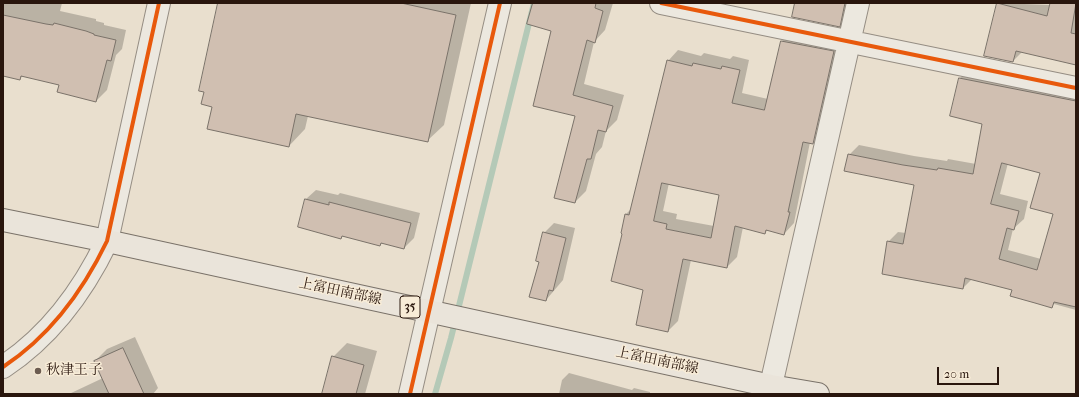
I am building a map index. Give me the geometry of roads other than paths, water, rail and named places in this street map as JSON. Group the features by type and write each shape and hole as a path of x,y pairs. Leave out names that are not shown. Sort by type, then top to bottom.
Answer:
{"main road":[{"name":"上富田南部線","path":"3,220 429,311 770,390 818,394"}],"street":[{"path":"3,367 48,330 72,302 92,272 107,241 159,3"},
{"path":"410,394 500,3"},
{"path":"661,3 849,40 1076,88"},
{"path":"770,390 858,3"}],"waterway":[{"path":"435,394 451,338 534,3"}],"place":[{"name":"秋津王子","path":"38,371"}]}
